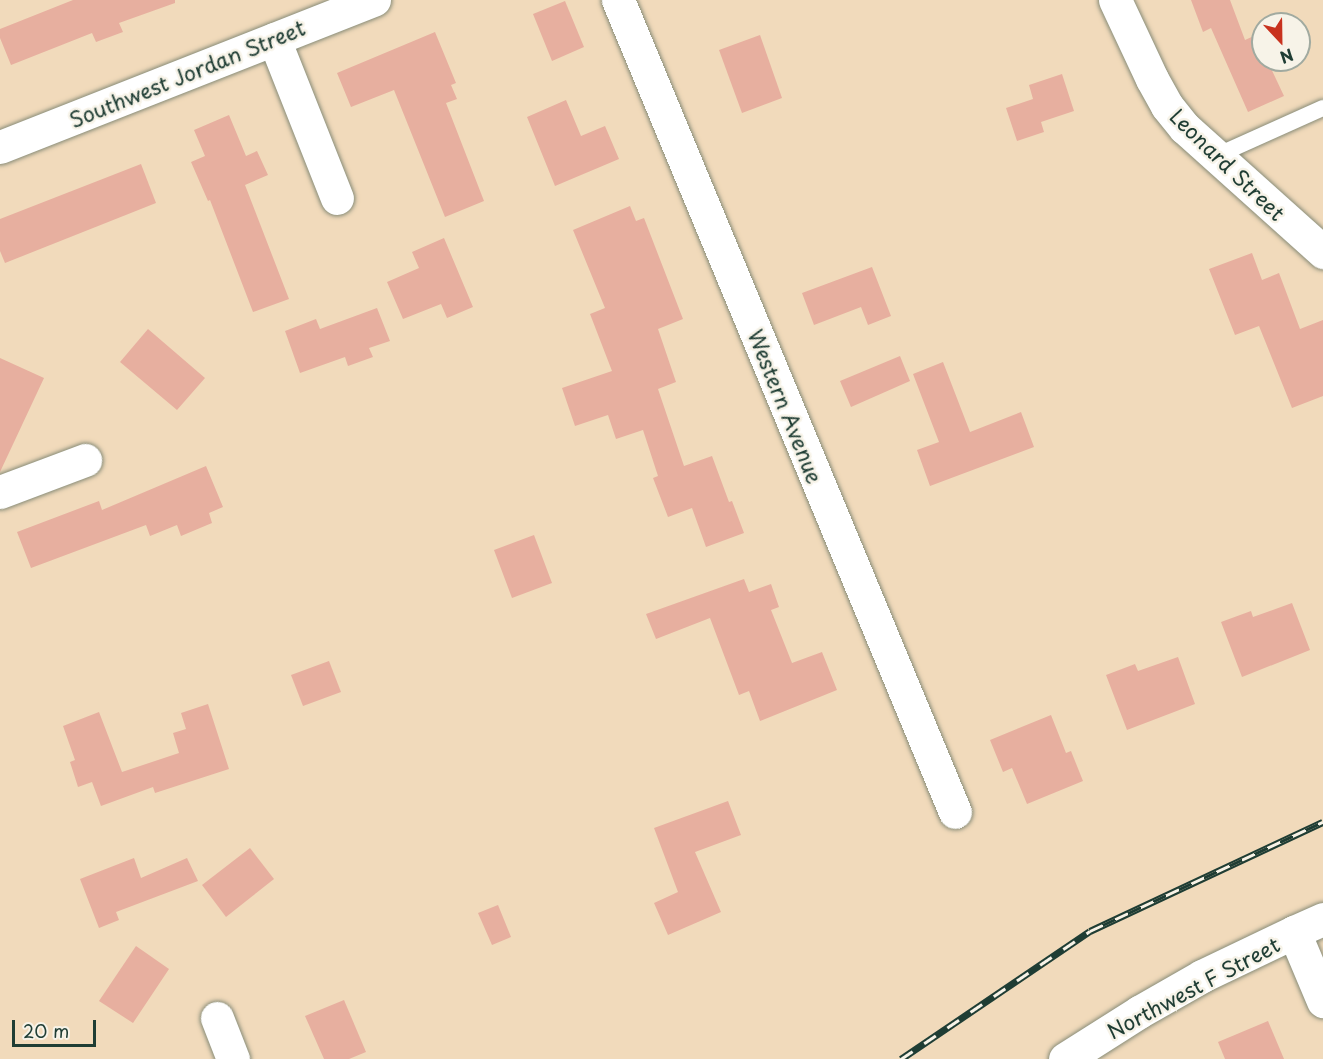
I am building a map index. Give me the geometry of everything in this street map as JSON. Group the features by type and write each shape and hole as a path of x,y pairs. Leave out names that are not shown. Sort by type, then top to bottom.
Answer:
{"street":[{"name":"Southwest Jordan Street","path":"0,147 374,0"},
{"name":"Western Avenue","path":"618,0 955,812"},
{"name":"Leonard Street","path":"1115,0 1167,106 1185,128 1323,252"},
{"path":"274,39 337,198"},
{"path":"0,492 85,460"},
{"path":"1309,926 1323,1001"},
{"name":"Northwest F Street","path":"1065,1059 1193,981 1309,926"},
{"path":"217,1018 233,1059"}],"lane":[{"path":"1216,156 1323,108"}],"building":[{"path":"73,0 175,0 175,3 119,23 123,32 96,42 92,33 11,65 0,38 0,29"},
{"path":"1191,0 1230,0 1245,40 1251,37 1251,72 1273,72 1284,96 1248,112 1211,28 1203,32"},
{"path":"565,1 584,47 552,61 533,14"},
{"path":"435,32 456,83 451,85 457,99 446,103 484,201 445,217 394,90 351,107 337,73"},
{"path":"760,35 782,98 742,113 719,50"},
{"path":"1062,74 1074,111 1041,122 1044,132 1017,141 1006,108 1033,99 1029,85"},
{"path":"566,100 581,136 605,126 619,159 555,186 527,117"},
{"path":"229,115 246,156 257,151 268,175 245,185 289,299 253,312 210,200 208,201 191,162 205,156 194,130"},
{"path":"141,164 156,203 5,263 0,251 0,219"},
{"path":"630,206 636,221 644,218 683,319 658,329 676,382 658,389 684,466 712,456 729,502 732,501 744,533 706,547 692,508 668,517 653,478 658,476 643,430 616,439 608,415 575,426 562,388 612,371 590,314 605,308 573,230"},
{"path":"444,238 473,307 447,318 441,304 403,319 387,282 419,268 412,252"},
{"path":"1252,253 1262,280 1279,273 1300,329 1323,320 1323,396 1292,408 1259,326 1235,335 1209,269"},
{"path":"872,267 891,316 868,325 861,307 814,325 802,293"},
{"path":"377,308 390,341 369,348 373,357 348,366 345,357 300,373 285,331 316,319 320,329"},
{"path":"148,329 205,378 177,410 120,362"},
{"path":"900,356 910,381 851,407 840,381"},
{"path":"0,358 44,378 0,472"},
{"path":"943,362 970,432 1021,412 1034,447 930,486 917,450 939,442 913,374"},
{"path":"206,466 223,507 209,513 212,523 181,536 177,525 150,536 146,525 31,568 17,532 99,501 102,510"},
{"path":"534,535 552,583 512,598 494,550"},
{"path":"744,579 749,592 771,584 779,607 771,610 792,663 822,652 837,690 760,721 749,691 739,695 710,618 656,639 646,614"},
{"path":"1292,603 1310,650 1242,677 1221,622 1251,611 1253,617"},
{"path":"1178,657 1195,704 1127,730 1106,675 1135,664 1138,671"},
{"path":"329,661 341,692 303,706 291,675"},
{"path":"208,704 229,769 155,793 153,787 101,806 92,782 78,787 70,762 75,760 63,726 99,712 122,772 179,753 173,733 186,729 181,713"},
{"path":"1051,715 1066,753 1071,751 1083,781 1027,804 1012,768 1003,772 990,740"},
{"path":"728,801 741,835 695,852 721,912 668,935 654,903 678,892 654,828"},
{"path":"250,848 274,879 226,917 202,885"},
{"path":"134,858 141,878 187,858 198,881 116,912 119,920 99,928 80,879"},
{"path":"498,905 511,937 492,945 478,913"},
{"path":"136,946 169,969 133,1023 99,1001"},
{"path":"344,1000 366,1052 349,1059 324,1059 305,1016"},
{"path":"1268,1021 1284,1059 1225,1059 1218,1042"}],"railway":[{"path":"901,1059 1090,931 1323,822"}]}
